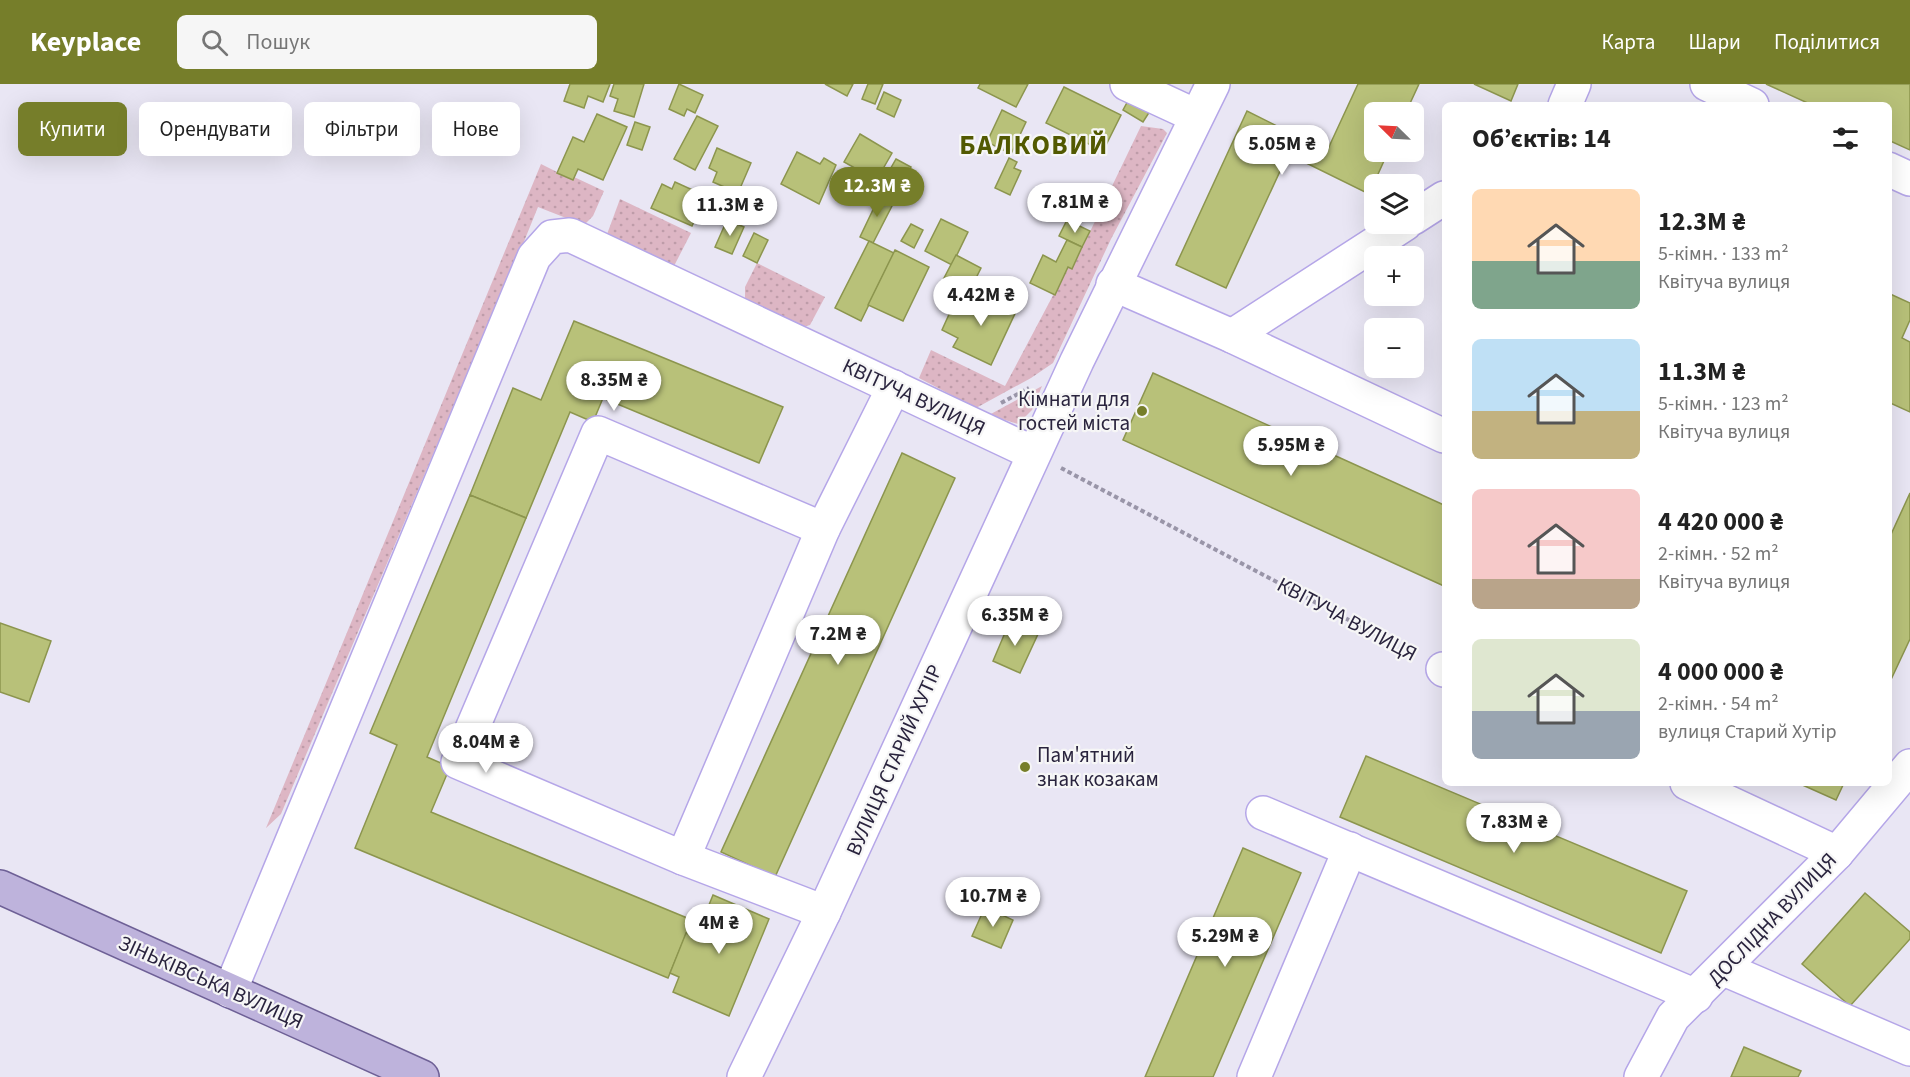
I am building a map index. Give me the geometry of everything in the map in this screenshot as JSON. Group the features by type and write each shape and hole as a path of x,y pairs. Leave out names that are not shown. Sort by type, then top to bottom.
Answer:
{"main road":[{"name":"ЗІНЬКІВСЬКА ВУЛИЦЯ","path":"0,887 422,1077"}],"street":[{"path":"1127,84 1196,116"},
{"name":"ВУЛИЦЯ СТАРИЙ ХУТІР","path":"744,1077 824,912 1033,453 1113,284 1213,84"},
{"path":"1566,102 1574,84"},
{"path":"1707,84 1746,102"},
{"path":"1892,171 1910,178"},
{"path":"1424,211 1442,199"},
{"path":"1232,336 1390,234"},
{"name":"КВІТУЧА ВУЛИЦЯ","path":"230,991 534,257 552,237 570,235 1033,453"},
{"path":"1113,284 1232,336 1442,435"},
{"path":"683,858 823,529 894,387"},
{"path":"823,529 598,433 458,762 683,858 824,912"},
{"name":"ДОСЛІДНА ВУЛИЦЯ","path":"1641,1077 1673,1017 1724,969 1837,853 1909,769"},
{"path":"1693,786 1837,853"},
{"path":"1263,813 1696,996"},
{"path":"1254,1077 1350,849"},
{"path":"1724,969 1910,1049"}],"path":[{"path":"968,422 1077,361"},
{"name":"КВІТУЧА ВУЛИЦЯ","path":"1033,453 1442,669"}],"shaded area":[{"path":"1141,126 1163,129 1167,133 1111,239 1053,363 1031,378 976,408 919,378 931,350 1005,386 1068,267 1072,269"},
{"path":"541,164 573,180 574,177 604,191 593,216 584,225 538,207 488,330 470,367 281,814 266,828"},
{"path":"620,199 691,233 674,266 606,237"},
{"path":"757,263 825,297 810,325 800,328 745,302 745,287"},
{"path":"1042,386 1032,410 1018,424 989,415"}],"building":[{"path":"570,84 610,84 603,102 588,96 584,108 564,101"},
{"path":"614,84 644,84 634,117 614,111 618,99 610,96"},
{"path":"679,84 703,95 695,113 687,109 684,116 669,109"},
{"path":"825,84 853,84 847,96"},
{"path":"868,84 883,84 875,104 862,99"},
{"path":"980,84 1028,84 1016,107 978,88"},
{"path":"1358,84 1419,84 1411,102 1364,102 1364,162 1383,162 1378,174 1364,174 1364,192 1288,154 1226,288 1176,265 1247,111 1327,151"},
{"path":"1474,84 1518,84 1511,101"},
{"path":"1766,84 1910,84 1910,150 1892,142 1892,102 1805,102"},
{"path":"1064,87 1121,115 1103,151 1046,123"},
{"path":"884,92 901,100 894,117 877,109"},
{"path":"1129,99 1150,111 1143,122 1123,110"},
{"path":"1002,110 1026,122 1011,154 987,142"},
{"path":"597,114 627,127 603,180 578,169 573,180 557,173 573,137 584,142"},
{"path":"697,116 718,126 695,170 674,159"},
{"path":"635,122 650,127 642,150 627,145"},
{"path":"860,134 892,153 880,174 872,169 869,176 844,162"},
{"path":"717,148 751,163 738,193 713,182 717,172 709,168"},
{"path":"797,152 820,164 824,158 836,165 819,204 781,184"},
{"path":"1009,158 1017,162 1014,168 1021,171 1010,195 995,188"},
{"path":"896,159 911,167 899,188 884,180"},
{"path":"675,182 706,196 692,226 651,208 662,184 672,189"},
{"path":"881,193 895,200 873,243 860,237"},
{"path":"941,219 968,232 952,265 925,251"},
{"path":"727,220 744,227 732,254 715,247"},
{"path":"1067,220 1090,231 1082,247 1059,236"},
{"path":"911,224 923,230 914,248 901,241"},
{"path":"754,233 768,240 757,263 743,256"},
{"path":"1067,240 1082,247 1072,269 1068,267 1055,295 1030,283 1043,255 1056,262"},
{"path":"869,241 894,253 861,321 835,308"},
{"path":"895,250 929,267 903,321 868,305"},
{"path":"956,255 981,268 968,294 943,280"},
{"path":"992,292 1019,305 991,365 953,347 958,338 942,330 956,299 983,312"},
{"path":"1892,295 1910,303 1910,320 1902,338 1910,342 1910,412 1892,404"},
{"path":"574,321 783,407 759,463 603,398 593,422 570,412 526,518 470,495 513,388 541,400"},
{"path":"1153,373 1442,504 1442,585 1123,440"},
{"path":"902,453 955,478 775,877 721,852"},
{"path":"1910,493 1910,639 1892,677 1892,532"},
{"path":"470,495 526,518 427,757 450,767 431,812 692,920 668,978 355,848 397,745 370,733"},
{"path":"1010,621 1038,634 1020,673 993,661"},
{"path":"0,623 51,641 29,702 0,692"},
{"path":"1366,756 1687,891 1661,953 1340,817"},
{"path":"1805,786 1843,786 1836,800"},
{"path":"1243,848 1301,873 1213,1077 1145,1077"},
{"path":"1865,893 1910,932 1910,939 1850,1006 1802,964"},
{"path":"713,895 769,919 729,1016 673,992 679,977 670,973 686,933 696,937"},
{"path":"985,907 1013,920 1001,948 972,936"},
{"path":"1744,1047 1801,1071 1798,1077 1731,1077"}],"place":[{"name":"Кімнати для гостей міста","path":"1142,411"},
{"name":"Пам'ятний знак козакам","path":"1025,767"}],"district":[{"name":"БАЛКОВИЙ","path":"1034,145"}]}
